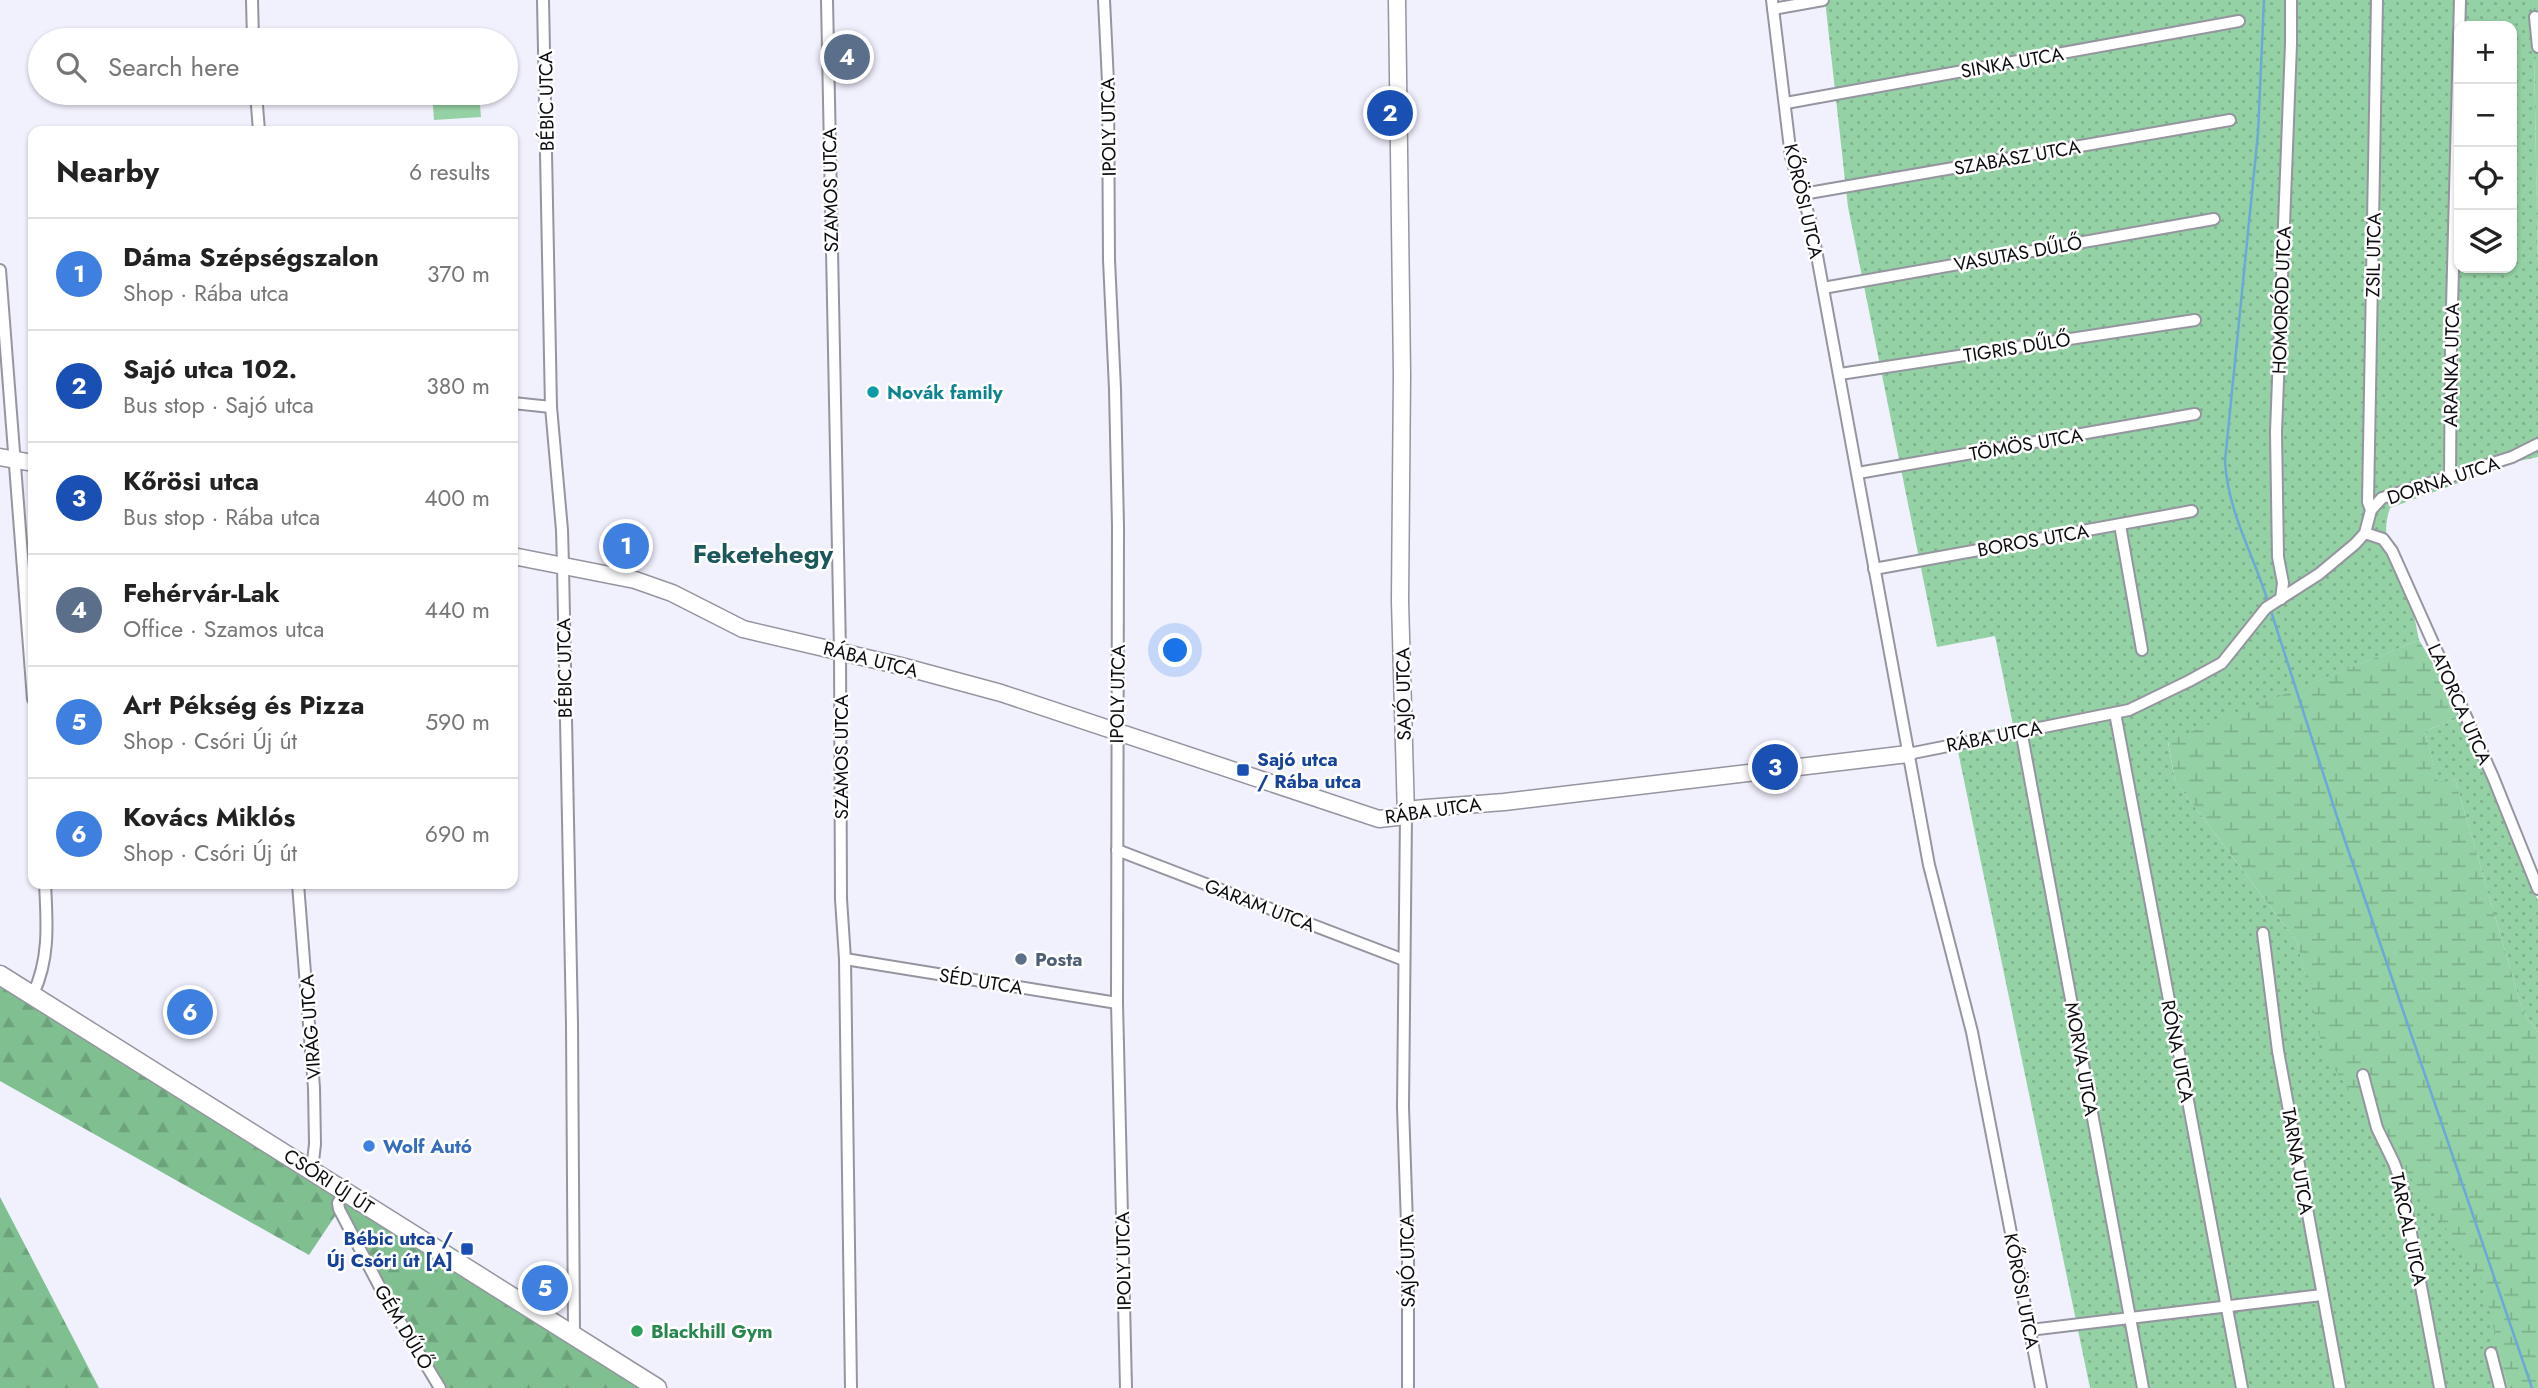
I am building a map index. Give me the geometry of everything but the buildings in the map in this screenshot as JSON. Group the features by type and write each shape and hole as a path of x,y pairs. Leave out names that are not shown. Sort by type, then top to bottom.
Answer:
{"main road":[{"name":"CSÓRI ÚJ ÚT","path":"0,975 657,1388"}],"street":[{"path":"252,0 253,28"},
{"name":"BÉBIC UTCA","path":"543,0 551,407 563,566 572,1024 574,1336"},
{"name":"SZAMOS UTCA","path":"827,0 851,1388"},
{"name":"IPOLY UTCA","path":"1104,0 1118,526 1117,1003 1126,1388"},
{"name":"SAJÓ UTCA","path":"1397,0 1402,374 1400,601 1406,816 1404,960 1408,1388"},
{"path":"1772,4 1823,0"},
{"name":"HOMORÓD UTCA","path":"2273,604 2283,583 2278,557 2276,432 2291,0"},
{"name":"ZSIL UTCA","path":"2371,510 2368,488 2377,0"},
{"name":"ARANKA UTCA","path":"2450,478 2460,0"},
{"name":"KŐRÖSI UTCA","path":"1772,4 1791,157 1803,194 1840,374 1929,865 1972,1032 2041,1388"},
{"path":"2535,17 2538,47"},
{"name":"SINKA UTCA","path":"1786,103 2239,21"},
{"path":"257,105 259,126"},
{"name":"SZABÁSZ UTCA","path":"1803,194 2230,120"},
{"name":"VASUTAS DŰLŐ","path":"1823,288 2214,219"},
{"path":"0,270 7,458 28,653"},
{"name":"TIGRIS DŰLŐ","path":"1840,374 2195,320"},
{"path":"518,403 551,407"},
{"name":"TÖMÖS UTCA","path":"1858,473 2195,414"},
{"name":"DORNA UTCA","path":"2365,533 2371,510 2382,498 2512,457 2538,444"},
{"path":"7,458 28,462"},
{"name":"BOROS UTCA","path":"1874,569 2192,511"},
{"path":"2120,524 2142,650"},
{"path":"2273,604 2338,559 2365,533"},
{"name":"LATORCA UTCA","path":"2365,533 2383,539 2392,551 2493,776 2538,889"},
{"name":"RÁBA UTCA","path":"518,557 645,583 672,593 743,629 969,684 1379,819 1406,816 1416,809 1504,802 1908,754 2115,713 2149,702 2222,663 2273,604"},
{"name":"RÓNA UTCA","path":"2115,713 2242,1388"},
{"name":"MORVA UTCA","path":"2021,730 2143,1388"},
{"name":"GARAM UTCA","path":"1117,850 1404,960"},
{"path":"33,994 45,961 48,924 46,889"},
{"name":"VIRÁG UTCA","path":"298,889 314,1088 315,1144 312,1171"},
{"name":"TARNA UTCA","path":"2263,933 2278,1051 2340,1388"},
{"name":"SÉD UTCA","path":"845,959 1117,1003"},
{"name":"TARCAL UTCA","path":"2363,1075 2377,1128 2402,1185 2440,1388"},
{"name":"GÉM DŰLŐ","path":"345,1192 338,1203 339,1209 384,1294 440,1388"},
{"path":"2029,1330 2322,1295"},
{"path":"2491,1353 2500,1388"}],"green space":[{"path":"1825,0 2533,0 2538,457 2519,461 2390,508 2386,532 2390,554 2412,608 2419,640 2168,742 2175,781 2297,942 2325,1054 2483,1280 2508,1388 2090,1388 1955,737 2013,725 1995,636 1937,647 1848,207"},
{"path":"2533,0 2538,0 2538,267"},
{"path":"433,105 480,105 481,117 434,120"},
{"path":"2419,640 2464,716 2425,731 2438,782 2455,779 2520,1002 2525,1015 2538,1032 2538,1388 2508,1388 2482,1280 2324,1054 2297,942 2175,781 2168,741"},
{"path":"2464,716 2538,901 2538,1032 2525,1015 2520,1002 2455,779 2438,783 2425,731"},
{"path":"0,975 657,1388 432,1388 337,1213 309,1255 0,1081"},
{"path":"0,1197 99,1388 0,1388"}],"waterway":[{"path":"2264,0 2258,133 2225,461 2236,516 2268,602"},
{"path":"2270,608 2341,829 2532,1388"}],"place":[{"name":"Fehérvár-Lak","path":"847,57"},
{"name":"Sajó utca 102.","path":"1390,113"},
{"name":"Novák family","path":"873,392"},
{"name":"Dáma Szépségszalon","path":"626,546"},
{"name":"Kőrösi utca","path":"1775,767"},
{"name":"Sajó utca / Rába utca","path":"1243,770"},
{"name":"Posta","path":"1021,959"},
{"name":"Kovács Miklós","path":"190,1012"},
{"name":"Wolf Autó","path":"369,1146"},
{"name":"Bébic utca / Új Csóri út [A]","path":"467,1249"},
{"name":"Art Pékség és Pizza","path":"545,1288"},
{"name":"Blackhill Gym","path":"637,1331"}],"district":[{"name":"Feketehegy","path":"763,554"}]}
